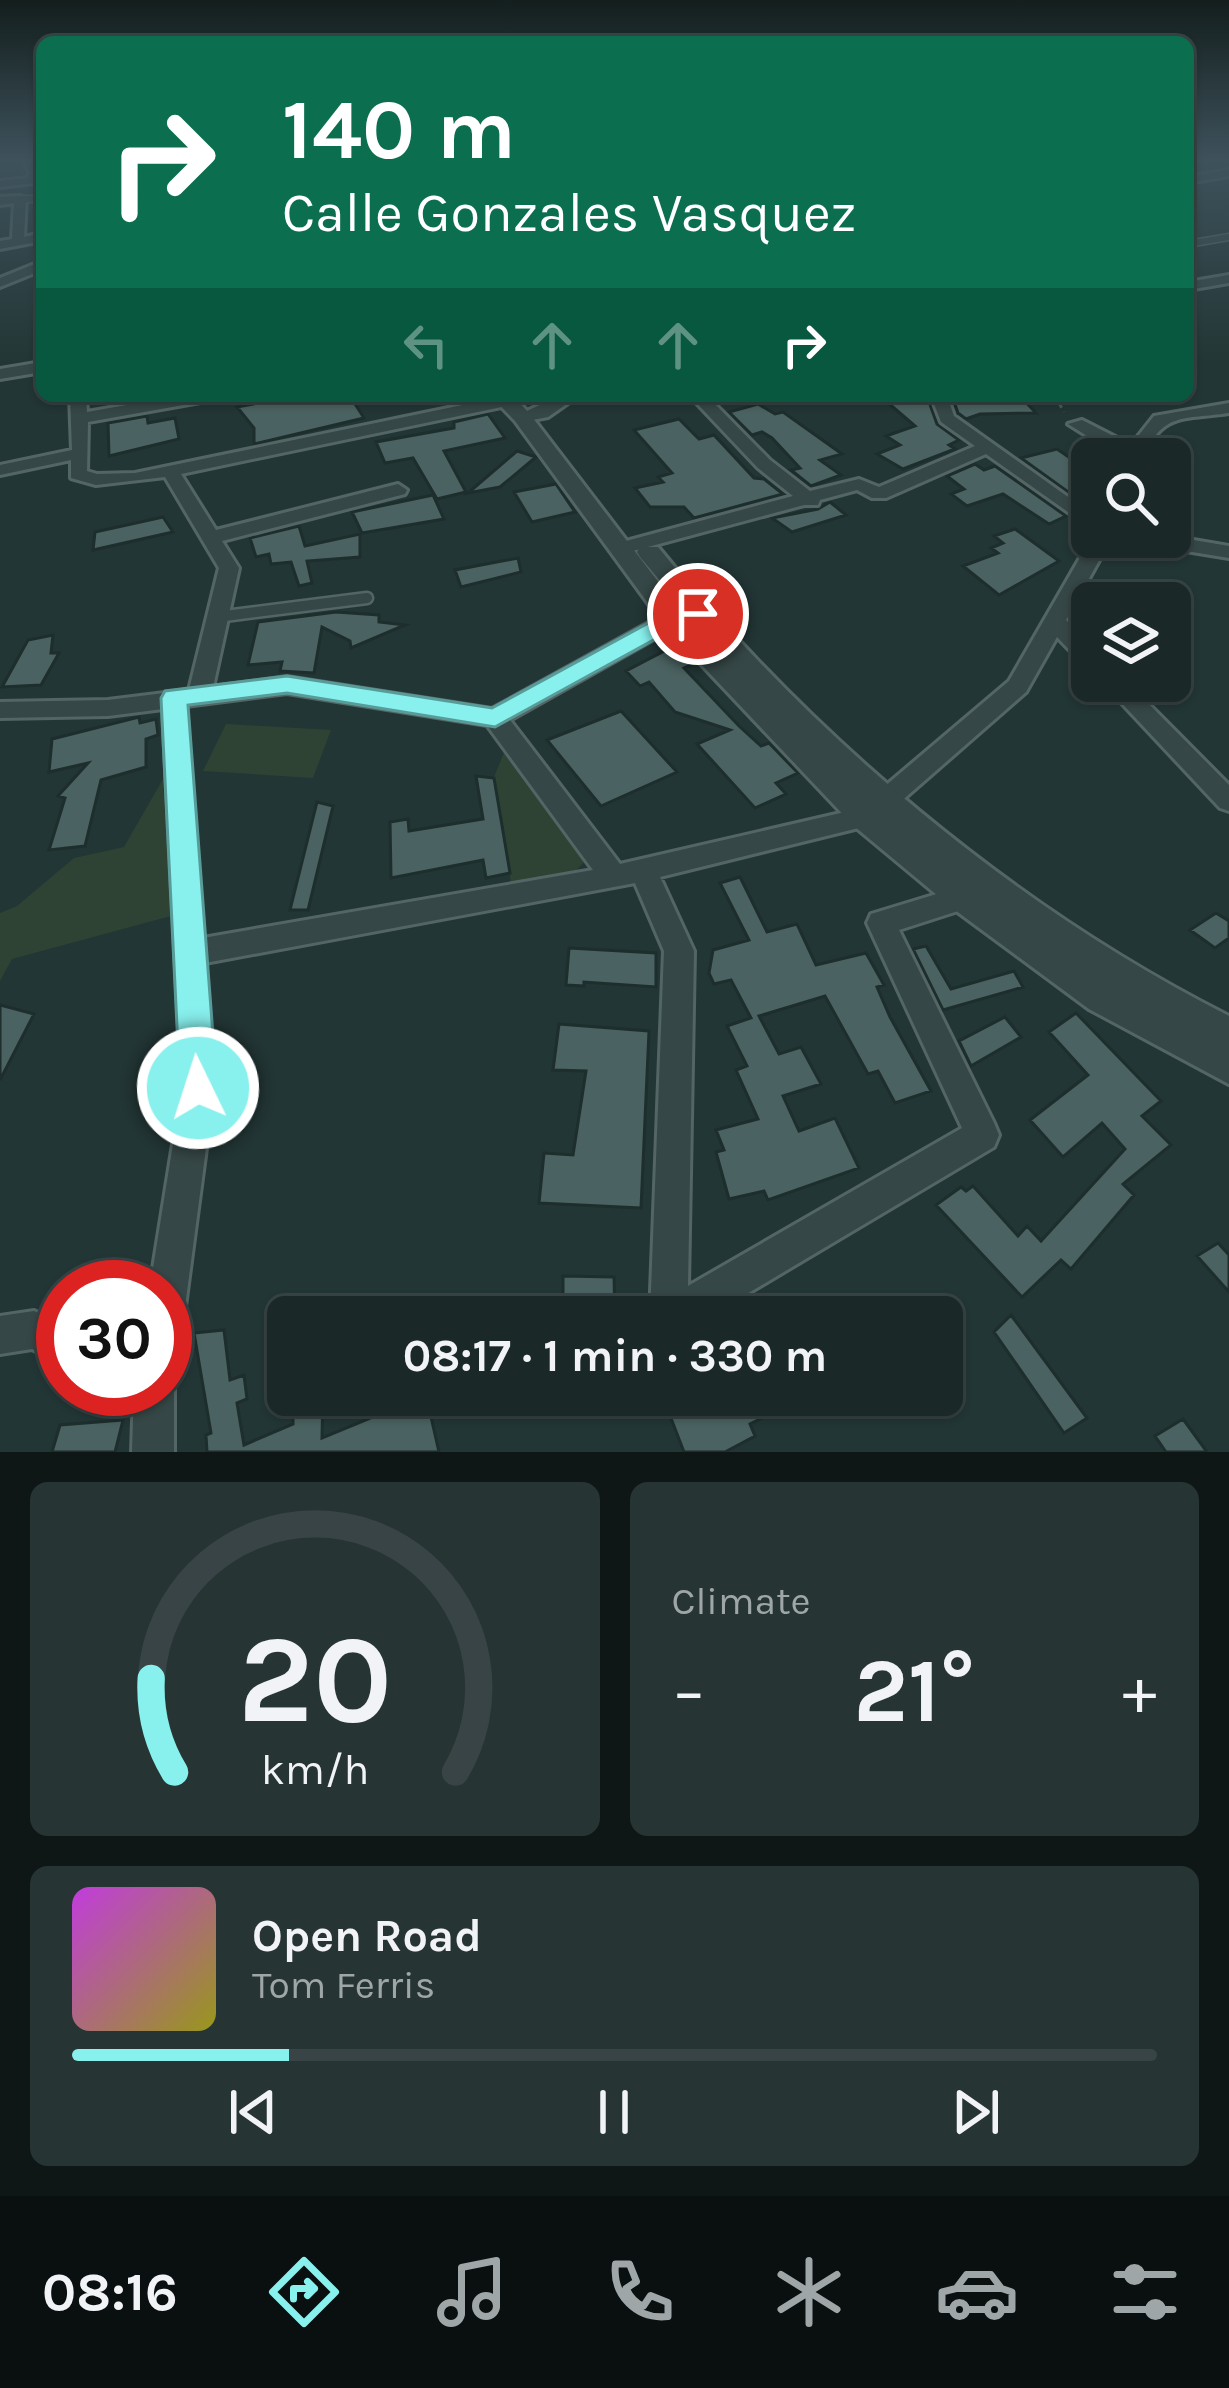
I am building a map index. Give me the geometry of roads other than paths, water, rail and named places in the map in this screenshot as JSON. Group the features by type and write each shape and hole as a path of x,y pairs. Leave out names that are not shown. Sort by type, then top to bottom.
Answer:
{"street":[{"path":"18,241 19,228"},
{"path":"0,245 36,238"},
{"path":"0,283 36,268"},
{"path":"1194,285 1229,279"},
{"path":"0,374 36,368"},
{"path":"78,402 81,453 77,474 96,480 135,478 520,403 686,616 875,809 1102,997 1229,1065"},
{"path":"79,418 171,402"},
{"path":"704,402 764,464 811,501"},
{"path":"941,402 947,418 1071,508"},
{"path":"1140,438 1162,409 1224,414"},
{"path":"1076,424 1100,438"},
{"path":"632,546 811,501 859,484 879,494 986,448"},
{"path":"0,470 81,453"},
{"path":"169,469 229,568 217,617 187,695 190,953 198,1088 173,1260"},
{"path":"209,538 398,490"},
{"path":"1191,546 1229,553"},
{"path":"190,953 628,873 875,809 1018,686 1090,558"},
{"path":"0,710 108,708 287,685 495,718 686,616"},
{"path":"1053,620 1071,638"},
{"path":"1132,702 1229,801"},
{"path":"495,718 628,873 679,951 671,1296"},
{"path":"707,1296 982,1135 880,923 978,893 1229,1036"},
{"path":"0,1335 36,1331"},
{"path":"152,1416 153,1452"}],"lane":[{"path":"1194,243 1229,237"},
{"path":"217,617 367,598"}]}
